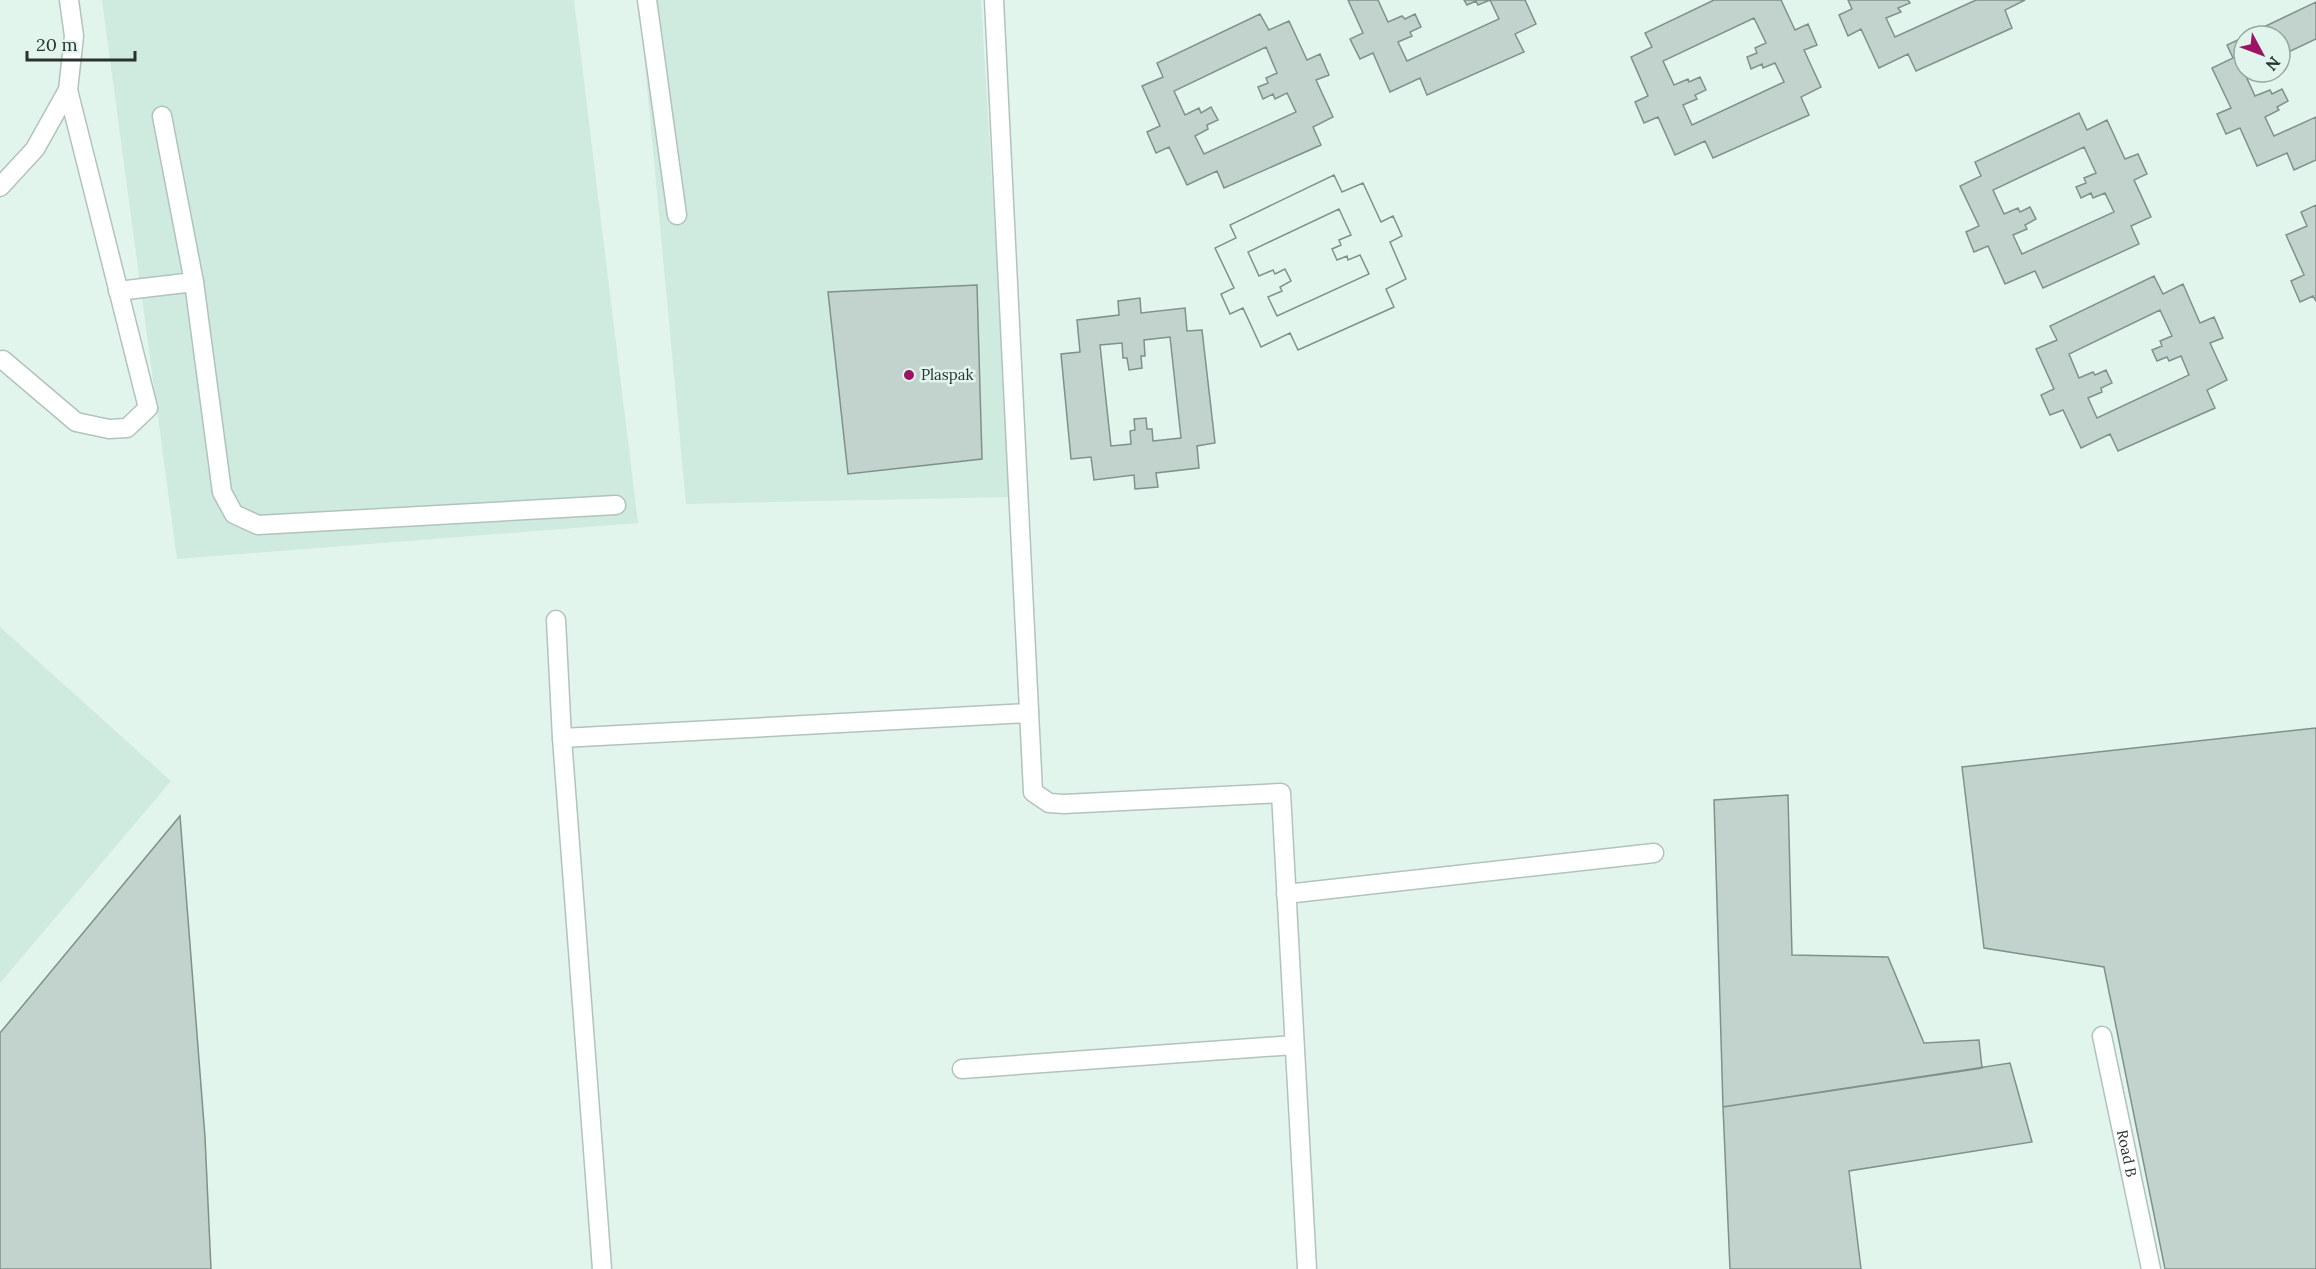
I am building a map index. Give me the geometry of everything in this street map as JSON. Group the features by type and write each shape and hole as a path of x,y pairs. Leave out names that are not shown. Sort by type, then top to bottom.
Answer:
{"lane":[{"path":"3,360 76,422 109,429 127,428 148,408 68,90 74,36 69,0"},
{"path":"647,0 677,214"},
{"path":"994,0 1034,792 1049,803 1064,804 1281,794 1307,1269"},
{"path":"0,187 35,149 68,90"},
{"path":"162,116 194,282 222,492 234,514 258,525 616,505"},
{"path":"118,291 194,282"},
{"path":"555,620 602,1269"},
{"path":"562,738 1029,713"},
{"path":"1286,894 1654,853"},
{"name":"Road B","path":"2102,1036 2151,1269"},
{"path":"962,1069 1294,1045"}],"shaded area":[{"path":"102,0 574,0 638,523 177,559"},
{"path":"639,0 981,0 1011,497 686,504"},
{"path":"0,627 171,781 0,983"}],"building":[{"path":"1348,0 1378,0 1388,22 1402,16 1405,19 1415,14 1421,27 1410,32 1412,36 1398,42 1407,61 1499,19 1490,0 1525,0 1536,24 1515,34 1524,52 1427,95 1420,78 1390,92 1373,53 1360,59 1350,39 1363,33"},
{"path":"1464,0 1490,0 1478,5 1476,1 1467,5"},
{"path":"1714,0 1781,0 1795,30 1808,24 1817,45 1804,50 1821,87 1801,97 1809,115 1713,158 1705,141 1675,155 1658,117 1644,123 1635,102 1648,96 1631,57 1652,47 1645,33","holes":["1754,18 1766,43 1755,48 1757,53 1747,57 1751,69 1762,64 1763,68 1775,63 1784,82 1692,125 1683,105 1697,99 1695,95 1706,90 1700,77 1674,85 1663,61"]},
{"path":"1848,0 1908,0 1910,3 1898,8 1901,12 1886,18 1895,37 1976,0 2025,0 2005,10 2012,28 1916,71 1908,54 1879,68 1861,29 1848,36 1839,15 1852,9"},
{"path":"2316,2 2316,39 2292,50 2292,24 2270,24"},
{"path":"1260,14 1269,30 1289,21 1307,60 1320,54 1329,75 1316,80 1333,117 1313,127 1321,145 1224,188 1217,171 1187,185 1169,147 1156,153 1147,132 1160,126 1142,86 1163,77 1157,63","holes":["1266,47 1277,73 1266,78 1268,83 1258,87 1263,99 1273,94 1275,99 1287,93 1296,112 1204,154 1195,136 1208,129 1207,125 1218,120 1211,107 1201,113 1199,108 1185,115 1174,91"]},
{"path":"2232,43 2232,56 2227,45"},
{"path":"2232,58 2232,84 2250,84 2255,96 2270,90 2272,94 2282,89 2288,101 2277,107 2279,110 2265,117 2274,136 2316,117 2316,160 2294,170 2287,153 2257,166 2240,128 2226,134 2217,114 2231,108 2212,68"},
{"path":"2079,113 2087,130 2107,120 2125,159 2138,154 2147,174 2134,180 2151,217 2131,226 2139,244 2043,288 2035,271 2005,284 1988,246 1974,252 1966,232 1979,226 1960,186 1981,176 1975,162","holes":["2084,147 2096,173 2084,178 2086,183 2076,187 2081,198 2091,193 2093,198 2105,193 2114,212 2022,254 2013,235 2027,229 2025,225 2036,219 2030,207 2020,212 2018,208 2004,214 1993,190"]},
{"path":"1334,175 1342,192 1363,183 1381,222 1393,216 1402,236 1390,242 1406,279 1386,289 1394,307 1298,350 1290,333 1261,347 1243,308 1230,314 1221,294 1234,288 1215,248 1236,238 1230,225","holes":["1339,209 1351,235 1339,240 1341,245 1332,249 1337,260 1347,256 1348,260 1360,255 1369,274 1277,316 1268,297 1282,291 1280,287 1291,281 1285,269 1275,274 1273,270 1259,276 1248,252"]},
{"path":"1334,175 1342,192 1363,183 1381,222 1393,216 1402,236 1390,242 1406,279 1386,289 1394,307 1298,350 1290,333 1261,347 1243,308 1230,314 1221,294 1234,288 1215,248 1236,238 1230,225","holes":["1339,209 1351,235 1339,240 1341,245 1332,249 1337,260 1347,256 1348,260 1360,255 1369,274 1277,316 1268,297 1282,291 1280,287 1291,281 1285,269 1275,274 1273,270 1259,276 1248,252"]},
{"path":"2316,205 2316,301 2313,296 2300,302 2291,281 2304,275 2286,235 2307,226 2301,212"},
{"path":"2154,276 2163,294 2183,284 2200,323 2214,317 2223,338 2210,343 2227,380 2207,390 2215,408 2118,451 2110,434 2081,448 2063,410 2050,415 2041,395 2054,389 2036,349 2057,340 2050,326","holes":["2160,310 2172,336 2160,341 2162,346 2152,350 2157,361 2167,357 2169,361 2181,356 2189,375 2097,418 2088,398 2102,392 2101,388 2112,383 2106,370 2079,378 2069,354"]},
{"name":"Plaspak","path":"977,285 982,459 848,474 828,292"},
{"path":"1140,298 1141,313 1185,308 1187,331 1202,330 1215,443 1197,446 1199,468 1156,473 1158,487 1135,489 1134,475 1094,480 1091,457 1071,459 1061,354 1080,352 1077,320 1119,315 1118,301","holes":["1170,337 1181,438 1153,441 1152,429 1147,429 1146,418 1134,419 1135,430 1130,431 1131,444 1111,446 1100,345 1122,343 1123,358 1127,358 1129,370 1142,368 1141,356 1145,356 1144,340"]},
{"path":"2316,728 2316,1269 2165,1269 2104,967 1984,948 1962,767"},
{"path":"1788,795 1792,955 1888,957 1924,1043 1979,1040 1982,1068 1723,1107 1714,800"},
{"path":"180,816 205,1137 211,1269 0,1269 0,1033"},
{"path":"2010,1063 2032,1142 1849,1171 1861,1269 1730,1269 1723,1107"}],"place":[{"name":"Plaspak","path":"909,375"}]}
